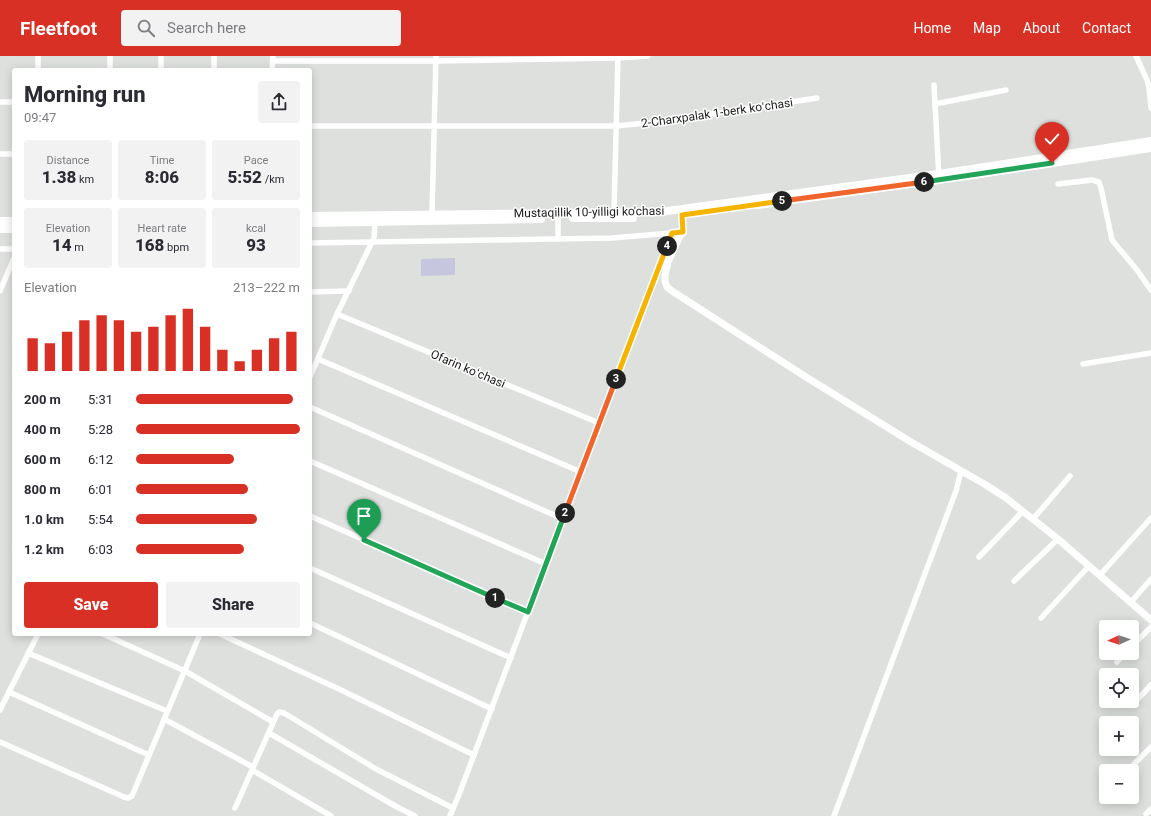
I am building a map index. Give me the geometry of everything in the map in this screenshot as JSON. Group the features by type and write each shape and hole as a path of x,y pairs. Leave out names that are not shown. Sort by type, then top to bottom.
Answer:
{"main road":[{"name":"Mustaqillik 10-yilligi ko'chasi","path":"312,216 660,212 939,177 1151,141"},
{"name":"Mustaqillik 10-yilligi ko'chasi","path":"312,223 375,225 659,218 1151,148"},
{"path":"0,221 12,221"},
{"path":"0,229 12,229"}],"street":[{"path":"38,56 38,68"},
{"path":"110,56 110,68"},
{"path":"161,56 161,68"},
{"path":"214,56 214,68"},
{"path":"272,68 273,58 436,59 648,56"},
{"path":"1136,56 1149,87 1151,108"},
{"path":"614,212 618,57"},
{"path":"432,214 436,59"},
{"path":"934,85 939,177"},
{"path":"935,104 1006,90"},
{"name":"2-Charxpalak 1-berk koʻchasi","path":"312,126 616,126 666,121 817,98"},
{"path":"0,102 12,102"},
{"path":"0,154 12,154"},
{"path":"1058,184 1092,180 1099,182 1112,240 1137,270 1151,290"},
{"path":"682,215 683,232 668,262 665,275 667,287 806,377 1006,498 1058,539 1151,620"},
{"path":"558,221 558,239"},
{"path":"312,372 337,314 373,240 375,225"},
{"path":"312,243 373,240 612,238 683,232"},
{"path":"450,816 672,233"},
{"path":"0,249 12,249"},
{"path":"0,291 12,263"},
{"path":"312,292 349,291"},
{"name":"Ofarin koʻchasi","path":"337,314 599,423"},
{"path":"1083,364 1151,353"},
{"path":"312,360 317,361 580,472"},
{"path":"312,408 563,519"},
{"path":"312,462 546,564"},
{"path":"834,816 956,491 961,471"},
{"path":"1033,519 1070,476"},
{"path":"979,557 1023,511"},
{"path":"312,517 528,612"},
{"path":"1100,575 1151,518"},
{"path":"1014,581 1058,539"},
{"path":"1041,618 1090,566"},
{"path":"312,569 511,658"},
{"path":"1131,602 1151,579"},
{"path":"312,624 492,708"},
{"path":"1139,639 1151,626"},
{"path":"0,710 37,636"},
{"path":"107,636 184,671 273,722"},
{"path":"0,742 124,797 128,798 132,796 199,636"},
{"path":"224,636 341,690 474,755"},
{"path":"28,653 167,711"},
{"path":"1139,697 1151,685"},
{"path":"9,692 149,755"},
{"path":"235,808 273,722 277,714 281,712 376,769 453,808"},
{"path":"164,719 253,769 331,816"},
{"path":"269,733 415,816"},
{"path":"1134,764 1151,747"},
{"path":"1146,814 1151,809"}],"shaded area":[{"path":"455,258 455,275 421,276 421,259"}],"route":[{"path":"364,540 528,612 672,233 683,232 682,215 1052,163"}]}
